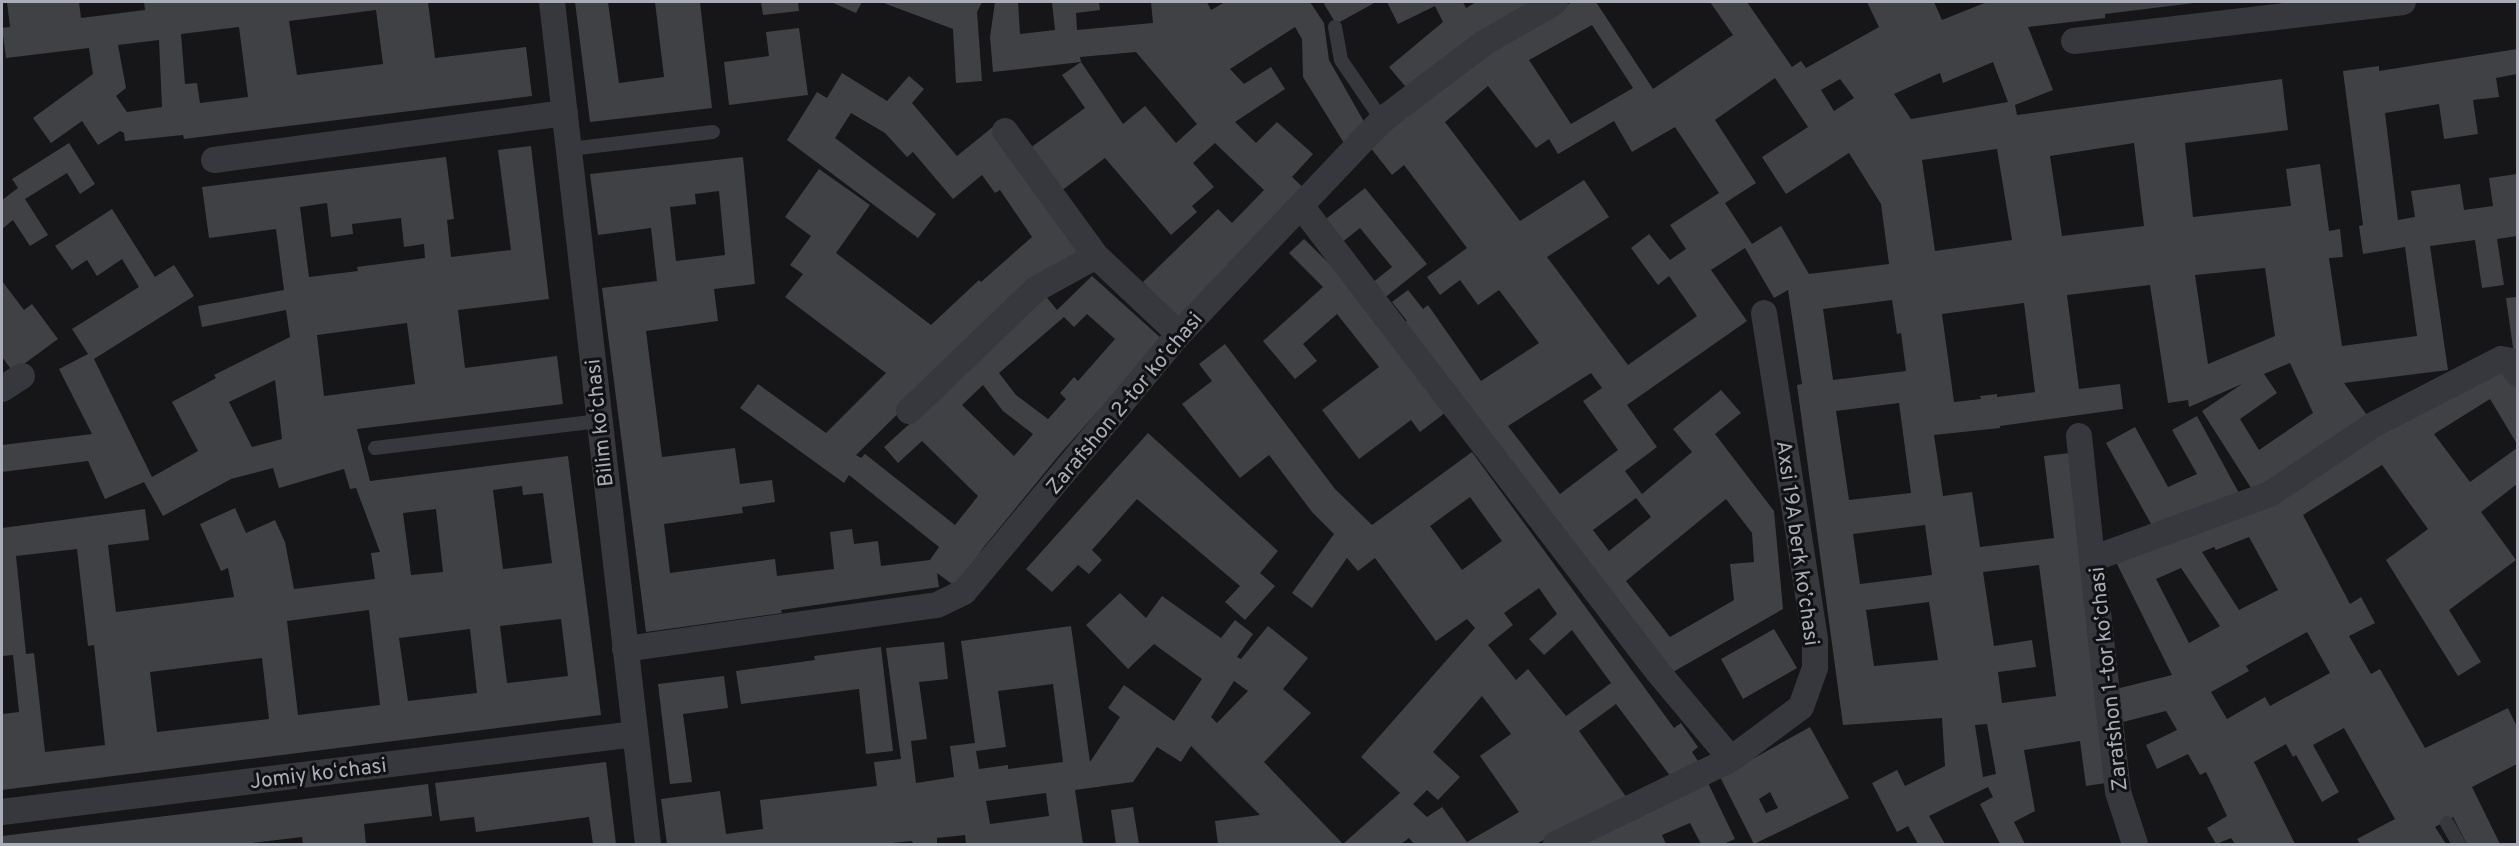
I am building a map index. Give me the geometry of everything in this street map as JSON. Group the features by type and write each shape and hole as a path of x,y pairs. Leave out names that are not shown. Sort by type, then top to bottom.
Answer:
{"street":[{"name":"Bilim koʻchasi","path":"552,2 648,844"},
{"name":"Zarafshon 2-tor koʼchasi","path":"625,649 938,605 964,592 1179,334 1382,120 1484,43 1555,2"},
{"path":"2074,40 2403,2"},
{"path":"214,160 565,113"},
{"path":"1005,131 1096,256 1179,334"},
{"path":"1301,206 1658,672 1731,759"},
{"path":"909,411 1036,289 1096,256"},
{"name":"Аxsi 19А berk koʼchasi","path":"1556,844 1731,759 1801,707 1815,668 1815,639 1764,313"},
{"name":"Zarafshon 1-tor koʼchasi","path":"2135,844 2118,792 2092,559 2270,494 2373,425 2501,359 2508,360 2517,374"},
{"path":"2079,436 2092,559"},
{"name":"Jomiy koʻchasi","path":"2,812 635,734"}],"lane":[{"path":"1335,27 1341,60 1382,120"},
{"path":"570,149 713,132"},
{"path":"375,447 599,421"},
{"path":"2447,823 2459,844"}],"building":[{"path":"7,2 79,2 81,18 145,10 144,2 428,2 435,58 526,47 532,96 184,139 183,135 125,141 124,133 120,131 98,145 82,121 51,143 33,118 93,74 89,48 6,58 2,28 10,27","holes":["376,10 383,64 297,75 289,21","239,27 248,97 200,103 197,83 185,84 181,34","159,40 162,107 127,112 116,96 126,88 118,45"]},
{"path":"575,2 608,2 619,83 664,77 655,2 700,2 712,108 590,122"},
{"path":"761,2 798,2 799,11 763,15"},
{"path":"831,2 862,2 856,13"},
{"path":"881,2 982,2 977,12 982,81 956,83 953,29"},
{"path":"995,2 1018,2 1020,34 1055,30 1052,2 1099,2 1100,10 1076,13 1077,30 1153,23 1151,2 1207,2 1211,10 1225,2 1310,2 1324,23 1329,60 1367,127 1347,148 1303,77 1302,39 1295,27 1230,69 1244,84 1271,67 1285,89 1235,122 1256,143 1277,122 1313,154 1292,177 1307,191 1180,320 1143,282 1218,209 1232,223 1264,190 1215,143 1193,163 1214,187 1192,206 1197,212 1171,235 1105,158 1057,194 1026,151 1085,108 1062,75 1081,62 993,72 990,37","holes":["1136,52 1197,124 1176,143 1145,106 1123,124 1081,62 1080,57"]},
{"path":"1323,2 1376,2 1336,24"},
{"path":"1387,2 1463,2 1466,8 1476,2 1542,2 1410,92 1389,67 1443,22 1435,6 1398,24"},
{"path":"1572,2 1596,2 1653,89 1733,35 1710,2 1747,2 1792,67 1801,61 1806,68 1879,27 1867,2 1934,2 1942,20 1987,2 2202,2 2105,14 2105,18 2028,27 2053,90 2015,105 2017,115 2282,79 2288,130 2185,143 2193,217 2291,206 2286,169 2320,164 2329,231 2340,229 2343,257 2329,258 2342,346 2417,336 2405,247 2363,254 2359,226 2363,225 2343,71 2379,66 2379,71 2517,49 2517,74 2496,78 2499,97 2473,100 2478,134 2444,139 2439,104 2385,113 2398,220 2415,217 2411,191 2460,184 2464,210 2493,206 2489,178 2517,174 2517,236 2497,239 2504,285 2482,288 2475,240 2430,246 2448,370 2344,383 2369,418 2253,491 2202,411 2242,384 2189,407 2188,400 2168,403 2150,285 2067,295 2079,389 2120,384 2123,409 2000,426 2000,428 1934,435 1943,496 1972,492 1980,547 2054,538 2044,456 2070,453 2112,782 2086,786 2080,741 2024,750 2035,811 2014,822 2025,844 2000,844 1980,804 1993,797 1988,787 1929,816 1945,844 1918,844 1908,826 1897,832 1872,783 1897,770 1905,786 1945,766 1942,718 1843,725 1797,385 1802,384 1788,290 1774,298 1745,248 1711,270 1747,321 1627,405 1657,447 1625,471 1642,494 1692,452 1673,429 1721,390 1741,413 1715,434 1774,511 1783,609 1666,676 1404,323 1407,321 1392,302 1408,290 1423,309 1428,305 1481,381 1539,343 1499,290 1478,305 1460,280 1440,295 1427,277 1467,248 1404,165 1392,175 1370,147 1489,48","holes":["1592,25 1633,88 1571,124 1529,60","1993,62 2008,102 1911,119 1894,94 1940,73 1943,83","1775,78 1808,127 1762,157 1786,194 1849,153 1881,204 1889,264 1809,274 1781,226 1752,244 1725,203 1756,183 1715,120","1840,79 1854,98 1834,111 1821,90","1488,86 1536,148 1549,139 1558,154 1614,121 1632,152 1675,127 1719,193 1670,225 1686,249 1670,260 1649,234 1631,248 1658,285 1669,276 1697,316 1628,365 1547,257 1609,217 1584,180 1520,221 1445,122","2134,143 2144,226 2062,236 2050,156","1997,149 2012,240 1935,251 1922,160","2265,268 2275,336 2208,364 2195,275","1892,300 1897,334 1901,333 1906,371 1833,380 1823,309","2024,303 2035,392 1997,397 1997,394 1980,396 1981,399 1954,402 1942,314","2290,363 2313,413 2259,450 2240,419 2277,393 2264,374","1591,373 1602,388 1583,401 1618,450 1560,494 1508,426","1899,403 1911,493 1849,500 1836,411","1636,498 1651,517 1609,551 1593,530","1726,499 1752,533 1754,562 1730,564 1734,600 1670,637 1626,581","1925,525 1932,575 1860,584 1853,534","2039,565 2056,696 2002,703 1998,672 2036,667 2032,640 1994,646 1983,572","1929,602 1938,660 1874,666 1866,610","1987,724 1996,774 1983,777 1975,725"]},
{"path":"799,28 808,95 729,105 724,62 769,56 766,32"},
{"path":"842,73 887,101 909,76 924,89 912,103 957,156 994,126 1082,249 937,375 856,455 861,458 865,454 955,525 978,496 922,441 898,463 884,447 970,369 1044,294 1057,310 1092,276 1162,339 1060,454 983,548 956,587 937,573 939,587 781,610 782,613 646,632 602,288 657,281 651,228 598,235 590,174 743,157 755,284 714,289 718,321 646,331 662,457 735,448 740,484 772,480 775,502 742,507 743,513 664,524 670,573 775,559 777,576 834,569 830,532 852,529 854,544 878,541 881,566 930,560 939,547 849,475 844,483 740,408 758,384 826,433 886,373 785,297 803,274 790,265 811,236 785,217 819,169 870,205 836,253 931,325 979,280 981,282 1032,237 1000,190 995,193 982,175 953,199 913,152 907,157 885,133 851,113 835,138 936,214 918,238 787,140 817,92 827,98","holes":["719,191 725,255 676,261 670,207 696,204 695,194","1087,314 1115,339 1078,381 1074,377 1060,393 1066,399 1048,419 1016,395 999,373 1064,317 1074,327","983,385 1003,411 1033,434 1014,456 962,405"]},
{"path":"69,143 95,184 80,194 67,173 25,199 48,235 30,246 13,220 2,229 2,200 18,188 12,179"},
{"path":"531,146 549,299 458,310 465,368 557,356 563,404 357,429 370,481 568,456 601,715 2,790 2,714 19,712 13,655 2,656 2,528 145,509 149,540 108,545 116,612 234,597 228,568 221,571 200,524 235,508 246,533 275,520 285,542 294,589 375,579 371,553 380,552 356,488 350,489 344,469 279,488 273,468 231,479 163,516 144,482 105,499 88,461 2,472 2,445 92,434 59,369 88,354 72,329 139,287 122,259 97,276 87,260 72,270 55,246 112,209 155,277 174,265 194,296 94,359 152,477 198,451 172,402 216,378 214,375 290,337 286,310 202,327 198,306 284,290 276,229 209,238 202,187 446,157 454,219 447,220 451,257 511,250 498,150","holes":["327,203 331,237 353,234 352,224 401,218 404,247 424,244 425,258 357,267 358,271 309,277 300,207","407,323 415,384 324,396 317,335","275,380 282,439 252,447 229,402","522,486 523,495 543,493 552,563 503,569 493,490","436,509 443,572 411,575 403,513","77,549 88,646 94,645 105,745 45,752 34,653 26,654 16,556","369,610 380,705 298,715 287,621","561,619 568,676 507,683 500,626","470,629 477,693 408,701 399,638","262,658 269,719 157,732 150,672"]},
{"path":"1365,188 1427,264 1383,299 1371,284 1392,267 1360,228 1340,244 1322,222"},
{"path":"1304,239 1339,273 1446,412 1420,432 1411,420 1359,459 1322,410 1379,367 1337,314 1303,344 1317,361 1295,379 1263,341 1323,287 1289,253"},
{"path":"2,281 24,310 32,304 58,339 13,372 2,357"},
{"path":"2517,297 2517,355 2514,355 2506,298"},
{"path":"1225,344 1335,489 1372,525 1472,452 1674,728 1681,723 1698,747 1692,752 1700,764 1671,777 1616,704 1579,731 1627,798 1536,844 1414,844 1409,838 1401,844 1343,844 1400,793 1361,757 1475,628 1467,619 1436,641 1375,558 1358,571 1347,558 1312,608 1292,593 1334,534 1312,512 1269,455 1240,478 1182,404 1212,381 1199,364","holes":["1470,497 1502,541 1462,570 1430,526","1539,588 1557,614 1529,639 1544,655 1572,630 1611,683 1566,716 1528,669 1516,680 1488,645 1513,625 1504,613","1482,696 1511,734 1480,756 1519,812 1467,842 1442,807 1427,817 1413,804 1427,790 1438,800 1460,777 1433,752"]},
{"path":"2506,362 2517,381 2517,444 2490,399 2434,434 2470,482 2517,448 2517,484 2481,512 2516,560 2449,610 2481,662 2458,676 2386,560 2428,529 2382,465 2303,515 2350,604 2361,597 2375,623 2349,636 2371,674 2380,669 2425,748 2508,708 2517,727 2517,764 2472,787 2500,844 2467,844 2453,817 2435,827 2446,844 2360,844 2357,839 2395,819 2344,728 2313,745 2339,792 2322,802 2296,755 2293,757 2286,744 2254,762 2295,844 2235,844 2231,838 2216,844 2207,828 2227,816 2206,772 2200,775 2188,754 2157,769 2146,745 2177,730 2166,711 2123,722 2116,689 2172,675 2116,562","holes":["2249,537 2278,590 2239,610 2202,552 2214,547 2216,550","2181,568 2220,626 2189,643 2156,579","2307,632 2330,673 2270,706 2265,697 2227,719 2211,692 2249,671 2246,666"]},
{"path":"2197,416 2240,495 2155,531 2106,443 2135,427 2168,487 2197,474 2172,430"},
{"path":"1148,433 1278,551 1260,573 1275,586 1245,620 1225,602 1240,586 1137,499 1092,550 1102,560 1089,574 1078,565 1052,592 1026,569"},
{"path":"1120,593 1146,618 1162,596 1221,638 1235,620 1253,634 1237,657 1241,659 1268,626 1308,658 1283,689 1311,713 1264,762 1343,844 1218,844 1215,821 1260,815 1191,746 1181,762 1157,747 1133,782 1075,790 1083,844 966,844 965,835 937,838 937,844 913,844 912,841 882,844 667,844 661,799 720,791 726,834 763,829 760,800 877,786 874,762 901,759 886,648 944,642 948,679 919,682 927,739 911,741 916,783 954,777 950,746 975,743 961,641 1071,626 1090,762 1120,717 1108,708 1124,685 1174,721 1202,679 1154,644 1128,669 1086,625","holes":["1234,681 1248,691 1217,723 1211,717","1053,684 1063,762 1008,769 1008,765 979,769 976,751 1006,747 998,691","1046,793 1049,816 990,824 986,801"]},
{"path":"1774,629 1797,668 1743,699 1721,659"},
{"path":"881,647 893,751 866,754 859,689 741,704 736,671 815,660 814,656"},
{"path":"724,676 728,708 683,714 692,782 670,784 658,684"},
{"path":"1810,727 1849,798 1754,844 1720,777","holes":["1770,792 1778,808 1766,813 1759,799"]},
{"path":"606,762 616,844 593,844 589,817 476,832 474,817 440,821 435,783"},
{"path":"1708,783 1735,839 1723,844 1701,844 1690,823 1662,835 1666,844 1575,844"},
{"path":"428,784 432,816 364,824 366,844 303,844 302,837 243,844 2,844 2,836"},
{"path":"1133,807 1139,844 1116,844 1111,810"}]}
